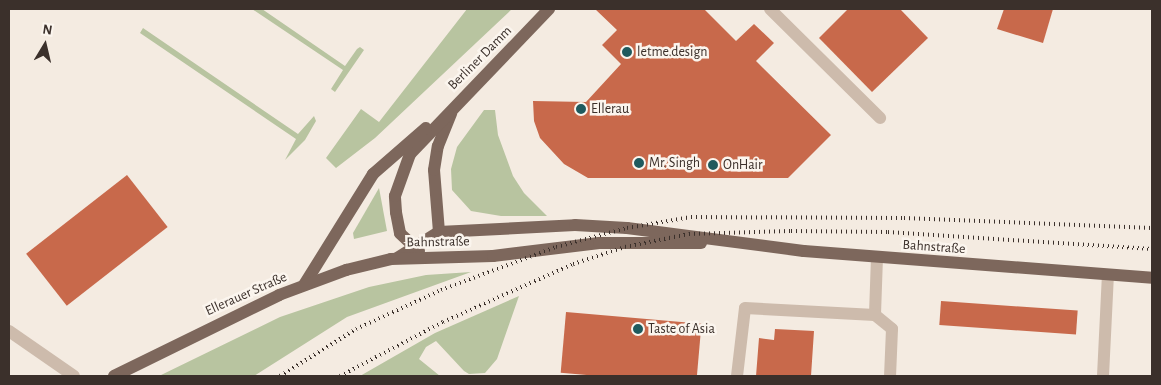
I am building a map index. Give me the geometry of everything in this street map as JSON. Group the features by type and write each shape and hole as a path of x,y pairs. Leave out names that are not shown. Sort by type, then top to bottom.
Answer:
{"main road":[{"name":"Berliner Damm","path":"412,248 400,233 395,196 400,176 410,154 453,106 549,9"},
{"name":"Berliner Damm","path":"439,232 434,170 438,146 453,106"},
{"path":"304,285 372,174 453,106"},
{"name":"Bahnstraße","path":"397,258 439,232 575,226 627,228 714,242 877,257 1152,278"},
{"name":"Bahnstraße","path":"397,258 493,256 599,243 681,245 714,242"},
{"path":"412,248 431,257"},
{"name":"Ellerauer Straße","path":"114,376 186,338 304,285 397,258"}],"street":[{"path":"770,9 880,118"},
{"path":"875,315 877,257"},
{"path":"1103,376 1108,275"},
{"path":"737,376 745,308 875,315 892,329 890,376"},
{"path":"9,331 74,376"}],"green space":[{"path":"252,9 262,9 345,66 357,49 360,47 364,50 335,92 331,89 343,70"},
{"path":"467,9 512,9 375,138 336,168 326,158 361,109 379,122"},
{"path":"143,28 298,134 314,116 316,121 305,140 285,160 296,139 140,33"},
{"path":"484,110 495,110 498,135 513,176 524,193 547,216 501,216 471,211 452,190 451,169 457,147"},
{"path":"379,188 387,231 354,239 353,233"},
{"path":"471,272 347,317 254,376 159,376 280,317 369,287 426,275"},
{"path":"519,296 497,359 485,373 469,374 464,371 436,341 426,347 419,359 440,376 360,376 435,333"}],"building":[{"path":"595,9 704,9 736,41 754,24 774,43 756,61 831,135 788,178 588,178 564,164 540,138 534,121 533,101 586,102 621,64 602,45 617,30"},
{"path":"848,9 900,9 928,38 872,92 819,38"},
{"path":"1004,9 1053,9 1043,43 997,29"},
{"path":"127,175 168,227 67,306 26,254"},
{"path":"941,301 1078,311 1076,334 939,325"},
{"path":"566,312 701,324 697,376 598,376 561,373"},
{"path":"775,329 814,331 811,376 756,376 759,338 774,340"}],"railway":[{"path":"280,376 356,329 441,290 556,247 627,228 691,217 904,218 1152,228"},
{"path":"340,376 443,322 573,264 625,247 689,234 791,231 888,232 1152,249"}],"place":[{"name":"letme.design","path":"627,52"},
{"name":"Ellerau","path":"581,109"},
{"name":"Mr. Singh","path":"639,163"},
{"name":"OnHair","path":"713,165"},
{"name":"Taste of Asia","path":"638,329"}]}
